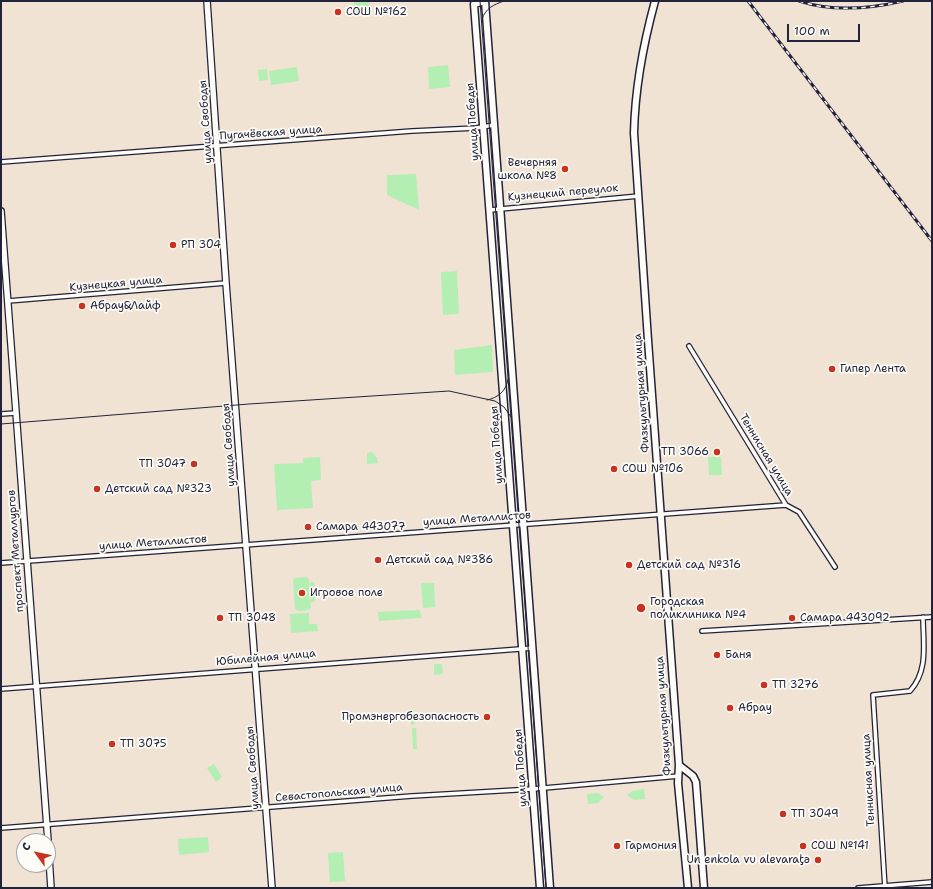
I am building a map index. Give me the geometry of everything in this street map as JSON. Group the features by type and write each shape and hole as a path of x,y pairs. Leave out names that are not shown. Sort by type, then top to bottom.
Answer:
{"main road":[{"path":"474,3 485,1"},
{"name":"улица Победы","path":"485,1 550,888"},
{"name":"Физкультурная улица","path":"655,1 642,49 634,106 634,133 680,765 678,779 688,888"},
{"name":"улица Победы","path":"474,3 540,888"},
{"path":"680,765 690,775"},
{"name":"Физкультурная улица","path":"678,779 690,775 696,782 704,888"}],"street":[{"name":"улица Свободы","path":"207,1 218,146 226,283 272,888"},
{"name":"Пугачёвская улица","path":"1,162 494,126"},
{"name":"Кузнецкий переулок","path":"490,210 639,196"},
{"name":"проспект Металлургов","path":"1,211 48,833"},
{"name":"Кузнецкая улица","path":"8,301 226,283"},
{"name":"Теннисная улица","path":"689,346 786,505 799,512 835,567"},
{"path":"1,414 16,413"},
{"name":"улица Металлистов","path":"1,564 786,505"},
{"name":"Теннисная улица","path":"884,887 873,695 910,691 916,686 924,664 922,617"},
{"path":"702,631 932,617"},
{"name":"Юбилейная улица","path":"1,689 255,668 533,648"},
{"name":"Севастопольская улица","path":"1,828 678,779"},
{"name":"проспект Металлургов","path":"51,873 52,888"},
{"path":"858,888 932,882"}],"green space":[{"path":"354,1 369,1 370,14 355,15"},
{"path":"448,65 450,87 429,89 428,67"},
{"path":"297,67 299,81 271,85 269,71"},
{"path":"267,69 268,80 259,81 258,70"},
{"path":"416,174 419,210 387,195 387,175"},
{"path":"457,271 459,314 443,315 441,272"},
{"path":"492,345 493,372 455,375 454,350"},
{"path":"372,452 377,458 378,463 367,464 367,453"},
{"path":"320,457 321,480 311,481 313,508 277,510 274,464 303,463 303,458"},
{"path":"708,457 721,457 722,475 709,475"},
{"name":"Игровое поле","path":"306,577 309,579 311,608 308,610 298,611 295,609 293,580 295,578"},
{"path":"310,582 314,582 315,602 311,602"},
{"path":"421,583 434,583 435,607 423,608"},
{"path":"420,610 421,618 379,621 378,612"},
{"path":"309,613 309,624 317,624 318,631 291,633 290,614"},
{"path":"434,664 442,664 443,674 434,675"},
{"path":"414,709 415,724 411,725 410,710"},
{"path":"412,728 416,728 417,749 413,749"},
{"path":"214,764 222,777 216,782 207,768"},
{"path":"644,789 645,799 634,800 627,795 632,791"},
{"path":"598,793 604,797 598,803 588,804 587,794"},
{"path":"208,837 209,852 179,855 178,839"},
{"path":"343,852 345,881 330,882 328,853"}],"tram line":[{"path":"480,1 546,888"},
{"path":"482,19 490,7 504,1"},
{"path":"487,400 501,393 506,387 508,379"},
{"path":"1,424 249,404 449,391 495,401 504,407 511,417"}],"railway":[{"path":"748,1 932,241"},
{"path":"799,1 825,7 838,8 877,6 903,1"}],"place":[{"name":"СОШ №162","path":"338,12"},
{"name":"Вечерняя школа №8","path":"565,169"},
{"name":"РП 304","path":"173,245"},
{"name":"Абрау&Лайф","path":"82,306"},
{"name":"Гипер Лента","path":"832,369"},
{"name":"ТП 3066","path":"717,452"},
{"name":"ТП 3047","path":"194,464"},
{"name":"СОШ №106","path":"614,469"},
{"name":"Детский сад №323","path":"97,489"},
{"name":"Самара 443077","path":"308,527"},
{"name":"Детский сад №386","path":"378,560"},
{"name":"Детский сад №316","path":"629,565"},
{"name":"Игровое поле","path":"302,593"},
{"name":"Городская поликлиника №4","path":"641,608"},
{"name":"ТП 3048","path":"220,618"},
{"name":"Самара 443092","path":"792,618"},
{"name":"Баня","path":"717,655"},
{"name":"ТП 3276","path":"764,685"},
{"name":"Абрау","path":"730,708"},
{"name":"Промэнергобезопасность","path":"487,717"},
{"name":"ТП 3075","path":"112,744"},
{"name":"ТП 3049","path":"783,814"},
{"name":"Гармония","path":"617,846"},
{"name":"СОШ №141","path":"803,846"},
{"name":"Un enkola vu alevaraţə","path":"818,860"}]}
